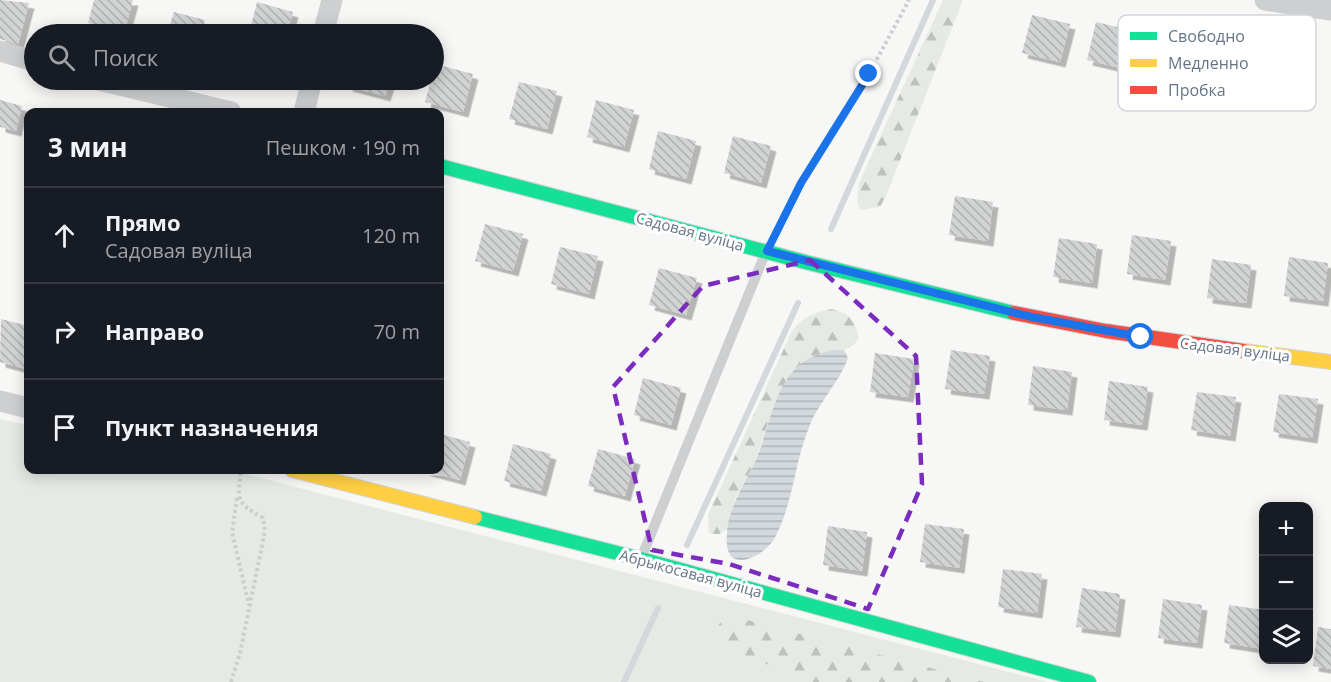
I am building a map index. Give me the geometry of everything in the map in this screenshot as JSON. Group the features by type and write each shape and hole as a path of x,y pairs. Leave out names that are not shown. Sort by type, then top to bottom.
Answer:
{"street":[{"path":"326,24 332,0"},
{"path":"1264,0 1331,10"},
{"path":"0,51 24,58"},
{"path":"140,90 214,108"},
{"path":"305,108 310,90"},
{"name":"Садовая вуліца","path":"444,167 1032,317 1163,340 1331,362"},
{"path":"0,402 24,407"},
{"name":"Абрыкосавая вуліца","path":"308,474 641,559 1089,682"}],"lane":[{"path":"641,559 767,251"}],"path":[{"path":"767,251 801,183 869,74 909,0"},
{"path":"240,474 232,532 249,608"},
{"path":"231,682 265,531 263,518 243,507 237,497"}],"highlighted area":[{"path":"810,260 916,356 922,484 868,609 729,564 652,550 613,387 703,286"}],"green space":[{"path":"943,0 963,0 886,196 880,207 861,210 857,203 859,183"},
{"path":"832,309 850,318 859,337 854,345 844,350 832,350 796,368 775,402 754,464 735,500 728,529 719,534 709,534 708,515 791,333 808,316"},
{"path":"0,419 24,424 24,474 245,474 1048,682 0,682"},
{"path":"728,615 984,682 803,682 800,673 731,655 716,637 719,624"}],"shaded area":[{"path":"832,350 844,350 848,358 812,420 803,443 785,513 774,539 756,556 741,560 734,559 727,545 728,523 739,493 759,452 781,389 796,368 813,357"}],"building":[{"path":"0,0 29,3 18,44 0,39"},
{"path":"94,0 133,0 126,24 88,23"},
{"path":"257,2 293,12 290,24 252,24"},
{"path":"174,12 205,20 204,24 170,24"},
{"path":"1032,15 1070,24 1060,62 1022,53"},
{"path":"1096,22 1118,27 1118,67 1087,60"},
{"path":"444,66 473,74 463,112 425,102 428,90 444,90"},
{"path":"519,82 557,91 547,129 509,119"},
{"path":"362,90 387,90 385,96"},
{"path":"0,100 22,106 16,131 0,127"},
{"path":"596,100 634,110 624,147 587,137"},
{"path":"658,131 696,141 686,179 649,169"},
{"path":"733,136 771,146 761,183 724,173"},
{"path":"955,196 993,202 988,241 949,235"},
{"path":"485,224 523,234 513,271 475,261"},
{"path":"1132,235 1171,241 1165,280 1127,274"},
{"path":"1059,238 1097,244 1092,283 1053,277"},
{"path":"560,247 598,256 589,294 551,284"},
{"path":"1289,257 1328,263 1323,301 1284,296"},
{"path":"1212,259 1251,265 1246,303 1207,298"},
{"path":"659,268 697,278 686,315 649,305"},
{"path":"1,319 24,325 24,368 0,362"},
{"path":"951,350 990,356 984,394 945,389"},
{"path":"875,353 914,359 908,397 870,392"},
{"path":"1033,366 1072,372 1067,410 1028,405"},
{"path":"643,378 681,388 671,425 634,415"},
{"path":"1109,381 1148,387 1142,425 1104,420"},
{"path":"1197,392 1236,397 1230,436 1191,430"},
{"path":"1279,394 1318,399 1312,438 1273,432"},
{"path":"444,435 470,442 460,480 438,474 444,474"},
{"path":"513,444 551,454 541,491 504,481"},
{"path":"598,449 635,459 625,496 588,486"},
{"path":"925,524 964,529 959,568 920,562"},
{"path":"828,526 867,532 862,571 823,565"},
{"path":"1003,569 1042,574 1037,613 998,607"},
{"path":"1082,588 1120,594 1115,632 1076,627"},
{"path":"1163,599 1202,605 1197,643 1158,638"},
{"path":"1229,605 1259,609 1259,648 1224,643"},
{"path":"1318,627 1331,629 1331,669 1313,666"}],"waterway":[{"path":"831,229 933,0"},
{"path":"687,545 798,303"},
{"path":"624,682 658,608"}],"traffic: fast":[{"path":"444,167 809,263 1014,313"},
{"path":"475,517 641,559 1089,682"}],"traffic: slow":[{"path":"1244,351 1331,362"},
{"path":"308,474 475,517"}],"traffic: jam":[{"path":"1014,313 1106,331 1244,351"}],"route":[{"path":"869,74 801,183 767,251 1032,317 1141,337"}]}
